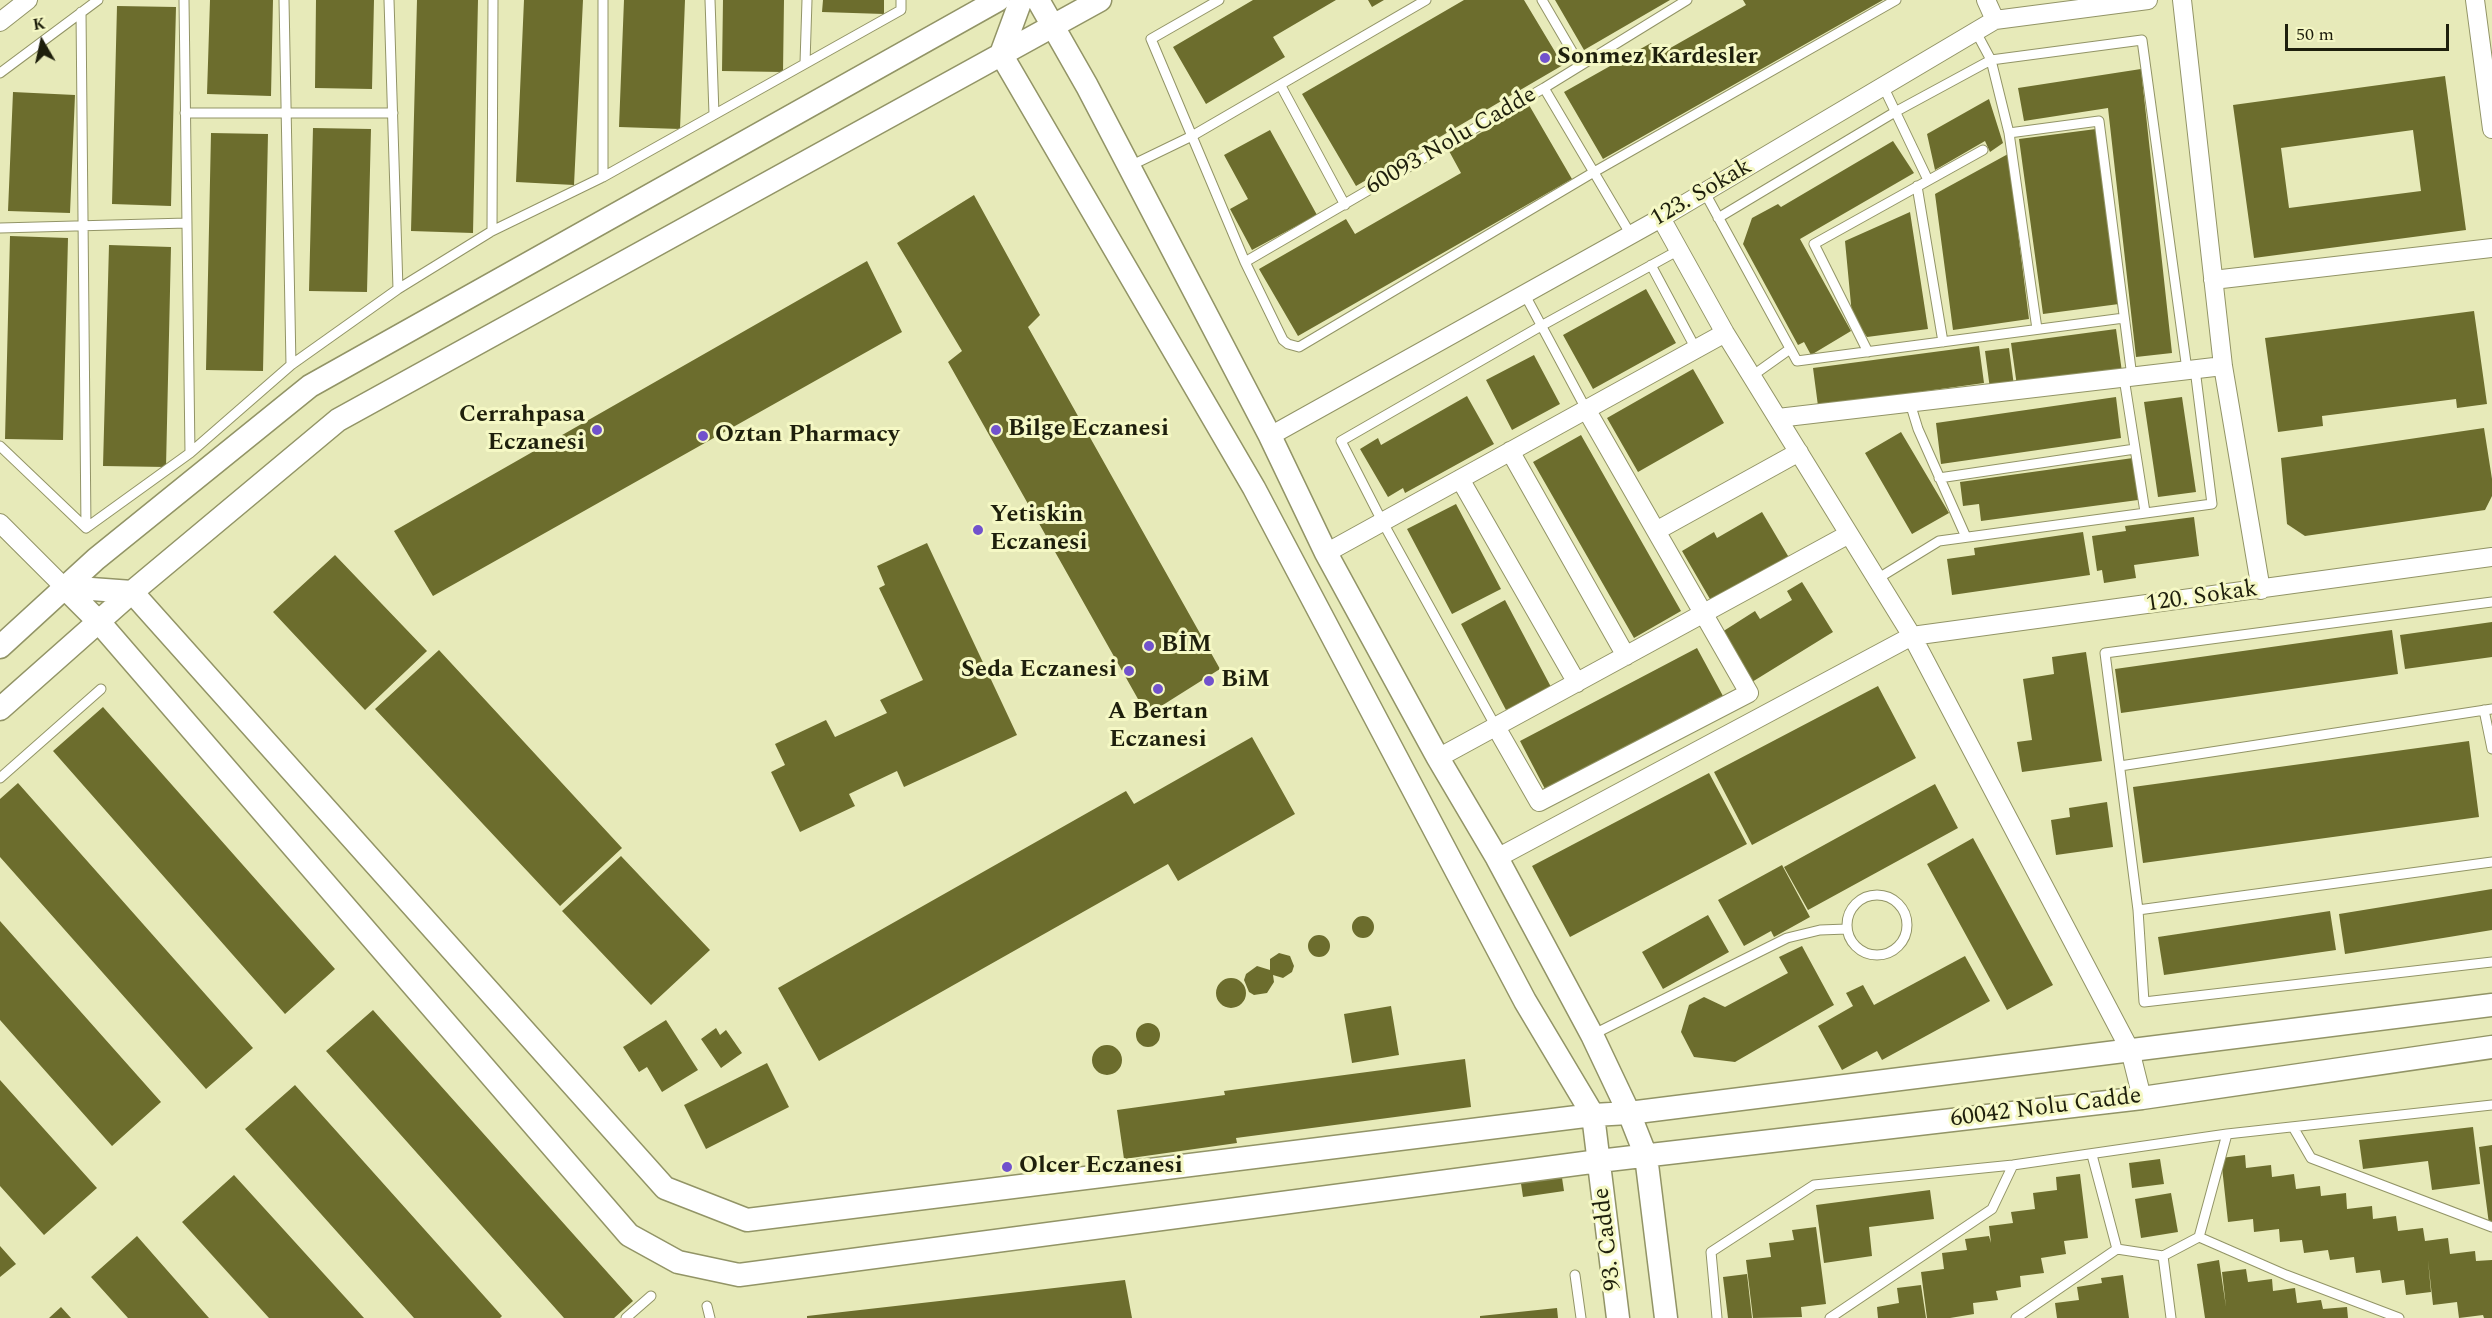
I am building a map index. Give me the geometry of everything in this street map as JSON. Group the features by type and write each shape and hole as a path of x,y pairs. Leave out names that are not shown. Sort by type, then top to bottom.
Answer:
{"street":[{"path":"0,22 28,0"},
{"path":"0,647 64,587 310,386 998,0"},
{"path":"1001,54 1021,0"},
{"path":"1038,0 1129,166 1270,436 1326,552 1438,758 1497,858 1592,1035 1629,1113 1646,1156 1666,1318"},
{"path":"0,709 132,592 338,420 1100,0"},
{"path":"1986,0 1995,20"},
{"name":"123. Sokak","path":"1270,436 1705,193 1995,20 2148,0"},
{"path":"2182,0 2223,366 2261,590"},
{"path":"2475,0 2492,129"},
{"path":"1001,54 1254,488 1525,1001 1593,1115"},
{"path":"1661,218 1725,333 1912,636 2130,1050 2142,1098"},
{"path":"2213,280 2492,248"},
{"path":"1326,552 1725,333"},
{"path":"1778,418 2223,366"},
{"path":"1496,727 1539,802 1749,693 1587,409"},
{"path":"1510,451 1626,656"},
{"path":"1656,531 1798,452"},
{"path":"1460,478 1577,683"},
{"path":"0,523 64,587 132,592 665,1188 747,1220 2492,1005"},
{"path":"1438,758 1850,534"},
{"name":"120. Sokak","path":"1912,636 2492,557"},
{"name":"60042 Nolu Cadde","path":"64,587 99,622 629,1235 678,1262 739,1275 1599,1161 2142,1098 2492,1047"},
{"path":"1497,858 1912,636"},
{"name":"93. Cadde","path":"1593,1115 1618,1318"}],"lane":[{"path":"0,73 98,0"},
{"path":"184,0 190,453"},
{"path":"284,0 291,365"},
{"path":"389,0 398,289"},
{"path":"492,0 492,231"},
{"path":"603,0 603,177"},
{"path":"710,0 714,114"},
{"path":"805,63 807,0"},
{"path":"86,528 190,453 291,365 398,289 492,231 603,177 901,10 901,0"},
{"path":"1219,0 1150,39 1245,262 1283,340 1287,344 1299,347 1594,172 1896,0"},
{"path":"1129,166 1192,136 1426,0"},
{"path":"1542,0 1580,65"},
{"name":"60093 Nolu Cadde","path":"1245,262 1544,88 1688,0"},
{"path":"81,12 85,226 86,528"},
{"path":"1976,32 1991,60 2009,133 2037,329"},
{"path":"1718,218 1895,112 1991,60 2142,40 2212,504 1939,541 1877,579"},
{"path":"1281,86 1345,205"},
{"path":"1544,88 1631,235"},
{"path":"1884,88 1928,180"},
{"path":"185,112 393,113"},
{"path":"2009,133 2099,121 2124,318 2135,449 2145,513"},
{"path":"1868,352 1814,244 1983,150"},
{"path":"1917,186 1943,342"},
{"path":"1705,193 1797,361 2124,318"},
{"path":"0,228 187,223"},
{"path":"1496,727 1382,522 1341,441 1678,250"},
{"path":"1651,265 1696,349"},
{"path":"1525,295 1587,409"},
{"path":"1752,376 1790,349"},
{"path":"1910,403 1918,429 1966,537"},
{"path":"0,446 86,528"},
{"path":"1940,477 2135,449"},
{"path":"2492,602 2104,653 2138,910 2144,1002 2492,962"},
{"path":"0,778 101,689"},
{"path":"2120,766 2488,710 2492,749"},
{"path":"2138,910 2492,862"},
{"path":"1874,896 1891,899 1898,903 1906,918 1907,927 1901,944 1895,950 1878,956 1869,954 1854,945 1847,929 1854,906 1866,897 1874,896"},
{"path":"1592,1035 1787,938 1820,930 1847,929"},
{"path":"1717,1318 1711,1252 1814,1185 2013,1165 2227,1134 2492,1105"},
{"path":"2293,1126 2311,1158 2492,1227"},
{"path":"2016,1318 2118,1249 2163,1256 2199,1237 2227,1134"},
{"path":"2092,1155 2118,1249"},
{"path":"1830,1318 1992,1209 2013,1165"},
{"path":"2199,1237 2286,1275 2399,1318"},
{"path":"2163,1256 2171,1318"},
{"path":"1575,1275 1581,1318"},
{"path":"626,1318 651,1296"},
{"path":"708,1306 710,1318"}],"building":[{"path":"210,0 273,0 271,96 207,94"},
{"path":"316,0 374,0 372,89 315,88"},
{"path":"417,0 478,0 473,233 411,231"},
{"path":"524,0 583,0 574,185 516,182"},
{"path":"624,0 685,0 680,129 619,127"},
{"path":"723,0 784,0 783,72 722,71"},
{"path":"823,0 884,0 884,14 822,12"},
{"path":"1253,0 1336,0 1273,37 1285,57 1206,104 1173,47"},
{"path":"1368,0 1384,0 1372,7"},
{"path":"1464,0 1524,0 1563,65 1356,186 1302,94"},
{"path":"1555,0 1670,0 1584,50"},
{"path":"1743,0 1883,0 1603,159 1564,92 1651,43 1658,55 1746,5"},
{"path":"117,6 176,7 171,206 112,204"},
{"path":"2141,69 2172,353 2136,357 2108,108 2024,121 2018,88"},
{"path":"2445,76 2466,230 2254,258 2233,105","holes":["2413,130 2421,191 2289,208 2281,148"]},
{"path":"13,92 75,95 70,213 8,211"},
{"path":"1989,99 2003,143 1990,152 1985,141 1935,170 1927,134"},
{"path":"1529,105 1572,179 1298,336 1259,269 1346,219 1355,234 1461,173 1449,151"},
{"path":"313,128 371,129 367,292 309,291"},
{"path":"2096,129 2119,304 2043,314 2019,139"},
{"path":"1270,130 1317,215 1252,250 1230,209 1248,199 1224,155"},
{"path":"211,133 268,134 263,371 206,370"},
{"path":"1893,141 1914,173 1800,239 1851,331 1811,355 1804,342 1798,345 1743,244 1752,218 1778,204 1781,207"},
{"path":"2008,154 2029,319 1953,330 1935,194"},
{"path":"974,195 1040,315 1028,327 1220,669 1147,715 948,362 962,351 897,243"},
{"path":"1910,212 1928,329 1867,337 1852,315 1845,241"},
{"path":"10,236 68,238 63,440 5,439"},
{"path":"109,245 171,247 166,467 103,466"},
{"path":"867,261 902,332 433,596 394,531"},
{"path":"1646,289 1676,343 1593,389 1563,335"},
{"path":"2474,311 2487,404 2457,408 2456,399 2322,416 2323,426 2278,432 2265,338"},
{"path":"2116,329 2122,372 2017,386 2011,343"},
{"path":"1979,346 1984,383 1818,406 1813,368"},
{"path":"2009,348 2014,386 1990,389 1985,351"},
{"path":"1534,355 1560,404 1512,430 1486,380"},
{"path":"1693,369 1724,423 1638,472 1607,418"},
{"path":"1467,396 1494,444 1405,493 1403,488 1388,497 1360,449 1378,438 1381,445"},
{"path":"2116,397 2121,438 1941,464 1936,423"},
{"path":"2182,397 2196,492 2158,497 2144,402"},
{"path":"2484,428 2492,479 2492,496 2485,510 2305,536 2287,524 2281,458"},
{"path":"1901,432 1949,513 1912,534 1865,453"},
{"path":"1581,435 1681,611 1634,638 1533,462"},
{"path":"2133,458 2138,500 1981,521 1979,504 1963,506 1960,482"},
{"path":"1456,504 1501,589 1452,614 1407,529"},
{"path":"1762,512 1791,561 1714,606 1682,551 1714,532 1717,538"},
{"path":"2194,517 2199,556 2134,565 2136,578 2104,583 2102,570 2097,571 2092,536 2126,531 2125,526"},
{"path":"2083,532 2090,575 1952,595 1947,559 1975,555 1974,548"},
{"path":"927,543 1017,735 904,787 897,771 849,794 855,806 800,832 771,772 785,765 775,744 826,720 835,737 887,713 880,700 923,680 879,588 885,585 877,566"},
{"path":"335,555 427,651 365,710 273,612"},
{"path":"1802,582 1833,632 1752,682 1722,632 1755,611 1760,619 1792,600 1787,591"},
{"path":"1505,600 1551,687 1506,710 1461,624"},
{"path":"2492,622 2492,657 2405,669 2400,635"},
{"path":"2392,630 2398,674 2121,713 2115,669"},
{"path":"1697,648 1723,696 1708,703 1710,707 1671,727 1669,724 1545,789 1520,741"},
{"path":"439,650 622,848 560,906 375,709"},
{"path":"2086,652 2102,761 2022,772 2017,742 2032,740 2023,679 2054,674 2052,657"},
{"path":"1878,686 1916,758 1752,845 1714,772"},
{"path":"103,707 335,969 285,1014 53,751"},
{"path":"1252,737 1295,814 1178,881 1168,864 819,1061 778,988 1126,791 1134,804"},
{"path":"2469,741 2479,817 2143,863 2133,787"},
{"path":"1709,773 1747,844 1570,937 1532,866"},
{"path":"18,783 253,1048 206,1089 0,857 0,799"},
{"path":"1935,784 1958,828 1808,910 1784,867"},
{"path":"2107,802 2113,847 2056,855 2051,820 2070,817 2069,808"},
{"path":"1973,838 2053,985 2007,1010 1927,864"},
{"path":"621,856 710,950 651,1005 562,911"},
{"path":"1782,865 1810,917 1774,937 1771,931 1744,946 1718,900"},
{"path":"2492,889 2492,930 2345,954 2339,914"},
{"path":"2330,911 2336,950 2164,975 2158,937"},
{"path":"1708,915 1729,952 1663,989 1642,952"},
{"path":"1363,916 1371,919 1374,927 1371,935 1363,938 1355,935 1352,927 1355,919"},
{"path":"0,921 161,1102 112,1146 0,1020"},
{"path":"1319,935 1327,938 1330,946 1327,954 1319,957 1311,954 1308,946 1311,938"},
{"path":"1802,946 1834,1005 1735,1062 1694,1057 1681,1032 1689,1005 1704,997 1725,1007 1788,973 1779,957"},
{"path":"1279,953 1290,956 1294,966 1292,972 1283,978 1273,975 1274,982 1267,993 1254,995 1249,992 1244,980 1246,974 1257,966 1270,970 1270,959"},
{"path":"1965,956 1990,1001 1882,1060 1877,1051 1842,1070 1818,1026 1853,1006 1846,993 1863,985 1874,1005"},
{"path":"1231,978 1237,979 1245,987 1245,999 1237,1007 1231,1008 1225,1007 1217,999 1216,993 1217,987 1225,979"},
{"path":"1391,1006 1399,1055 1352,1063 1344,1014"},
{"path":"373,1010 633,1301 614,1318 564,1318 326,1051"},
{"path":"666,1020 698,1070 662,1092 647,1067 639,1072 623,1047"},
{"path":"1148,1023 1157,1026 1160,1035 1157,1044 1148,1047 1139,1044 1136,1035 1139,1026"},
{"path":"716,1028 720,1035 726,1030 742,1053 721,1068 701,1039"},
{"path":"1107,1045 1118,1049 1122,1060 1118,1071 1107,1075 1096,1071 1092,1060 1096,1049"},
{"path":"1465,1059 1471,1107 1236,1138 1237,1143 1124,1159 1117,1110 1225,1095 1224,1091"},
{"path":"767,1063 789,1107 706,1149 684,1105"},
{"path":"0,1080 97,1188 44,1235 0,1186"},
{"path":"295,1085 502,1316 500,1318 414,1318 245,1129"},
{"path":"2473,1127 2480,1184 2432,1190 2428,1161 2363,1169 2359,1140"},
{"path":"2492,1145 2492,1224 2489,1224 2479,1147"},
{"path":"2245,1155 2246,1168 2271,1165 2272,1177 2294,1174 2296,1189 2320,1186 2321,1196 2346,1193 2347,1209 2372,1206 2373,1219 2396,1216 2398,1231 2423,1228 2425,1241 2448,1238 2450,1254 2475,1251 2476,1261 2492,1260 2492,1318 2484,1318 2483,1315 2459,1318 2457,1302 2433,1305 2428,1260 2431,1292 2406,1295 2404,1280 2382,1283 2380,1270 2356,1273 2354,1257 2330,1260 2328,1250 2304,1253 2302,1240 2280,1242 2279,1229 2254,1232 2253,1219 2228,1222 2221,1158"},
{"path":"2160,1159 2164,1184 2132,1188 2129,1163"},
{"path":"1561,1171 1564,1191 1523,1197 1520,1177"},
{"path":"2080,1174 2088,1238 2064,1241 2066,1254 2041,1258 2044,1273 2020,1276 2021,1287 1996,1291 1998,1300 1973,1303 1974,1314 1950,1318 1927,1318 1921,1272 1944,1269 1942,1253 1967,1250 1965,1239 1989,1236 1991,1243 1989,1226 2013,1223 2011,1212 2035,1209 2033,1193 2057,1190 2056,1177"},
{"path":"234,1175 364,1318 269,1318 182,1222"},
{"path":"1930,1190 1934,1219 1869,1227 1872,1256 1824,1263 1816,1205"},
{"path":"2171,1193 2178,1232 2141,1238 2135,1199"},
{"path":"1816,1227 1826,1304 1801,1307 1802,1317 1753,1318 1746,1260 1771,1257 1769,1243 1794,1240 1792,1230"},
{"path":"137,1236 209,1318 128,1318 91,1277"},
{"path":"0,1246 16,1264 0,1277"},
{"path":"2219,1260 2226,1307 2222,1272 2246,1269 2248,1282 2272,1279 2273,1291 2295,1288 2297,1303 2321,1300 2323,1309 2347,1307 2348,1318 2205,1318 2197,1264"},
{"path":"1747,1274 1752,1318 1728,1318 1723,1277"},
{"path":"2123,1275 2129,1318 2057,1318 2055,1303 2079,1300 2077,1287 2102,1283 2101,1278"},
{"path":"1125,1280 1132,1318 807,1318 807,1316"},
{"path":"1921,1285 1926,1318 1878,1318 1877,1307 1899,1303 1897,1288"},
{"path":"61,1307 71,1318 49,1318"},
{"path":"1557,1308 1558,1318 1480,1318 1480,1316"}],"place":[{"name":"Sonmez Kardesler","path":"1545,58"},
{"name":"Cerrahpasa Eczanesi","path":"597,430"},
{"name":"Bilge Eczanesi","path":"996,430"},
{"name":"Oztan Pharmacy","path":"703,436"},
{"name":"Yetiskin Eczanesi","path":"978,530"},
{"name":"BİM","path":"1149,646"},
{"name":"Seda Eczanesi","path":"1129,671"},
{"name":"BiM","path":"1209,681"},
{"name":"A Bertan Eczanesi","path":"1158,689"},
{"name":"Olcer Eczanesi","path":"1007,1167"}]}
